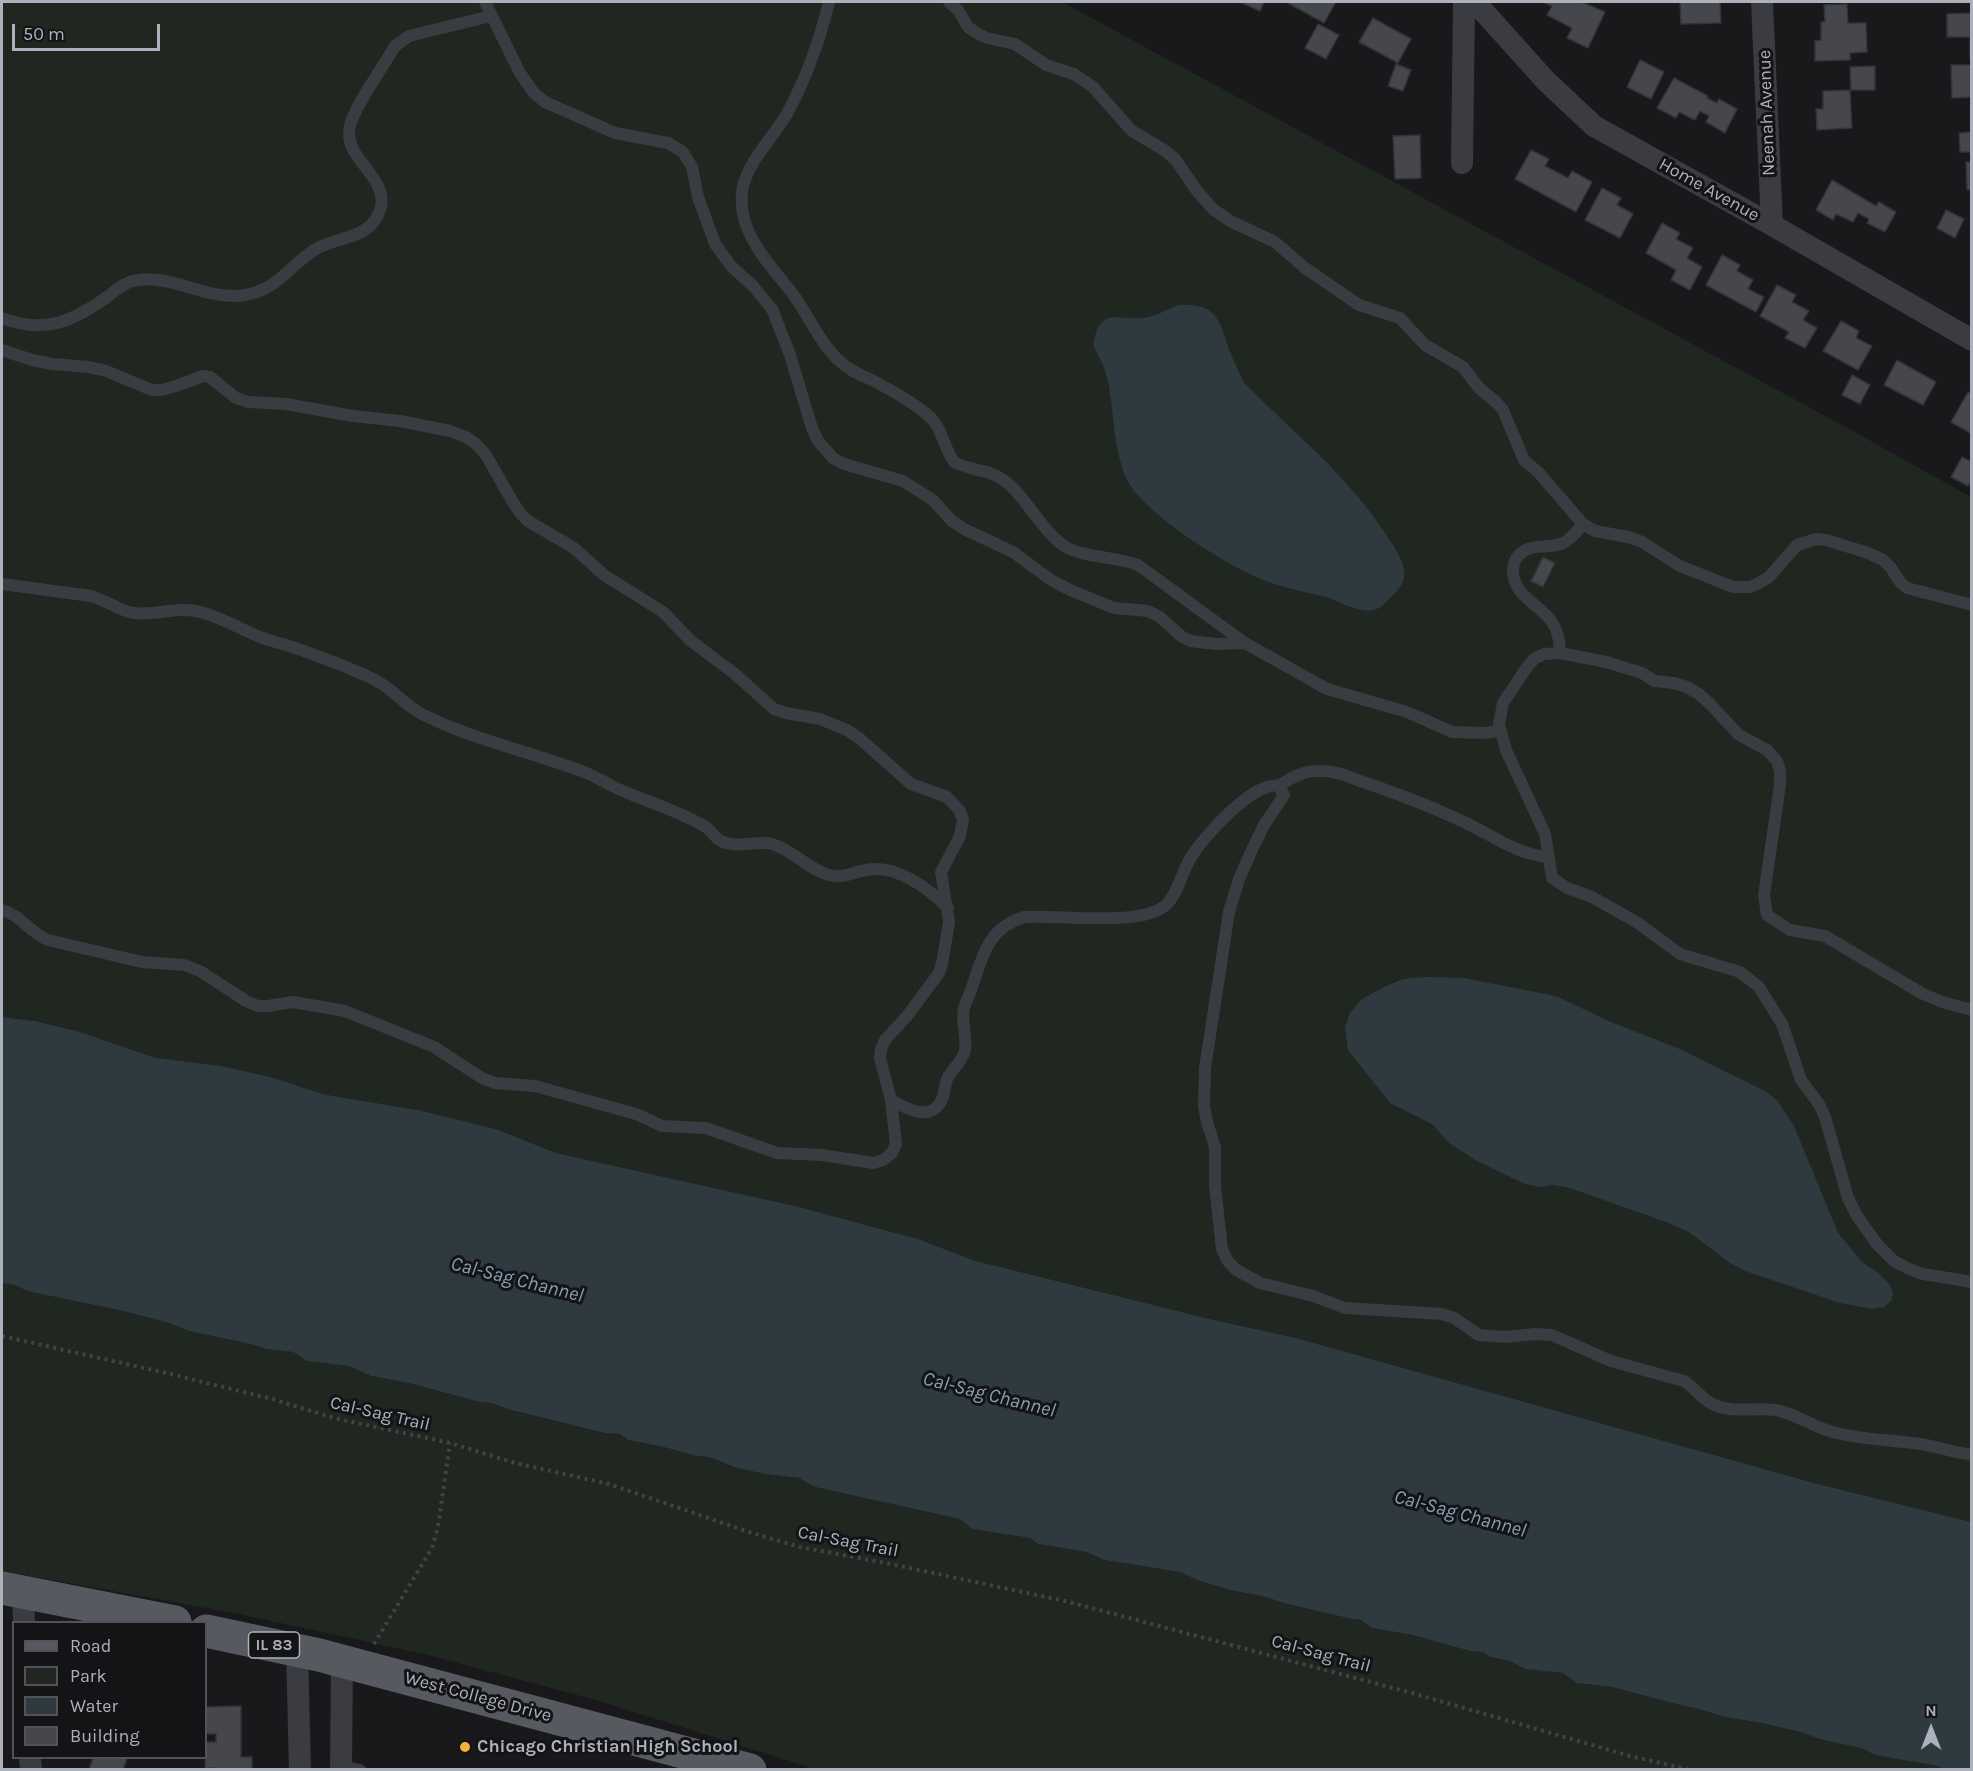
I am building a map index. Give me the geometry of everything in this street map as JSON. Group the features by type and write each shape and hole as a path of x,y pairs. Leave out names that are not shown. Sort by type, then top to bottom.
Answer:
{"main road":[{"path":"16,1601 160,1621"},
{"name":"West College Drive","path":"207,1631 297,1650 749,1769"}],"street":[{"path":"1462,163 1464,2"},
{"name":"Home Avenue","path":"1475,2 1546,81 1594,126 1971,340"},
{"name":"Neenah Avenue","path":"1762,2 1772,225"},
{"path":"297,1650 300,1770"},
{"path":"348,1768 355,1665"}],"lane":[{"path":"485,2 520,73 534,93 545,102 615,133 668,143 683,152 692,167 698,197 715,244 724,258 753,286 775,314 812,428 818,441 833,458 844,465 903,481 933,500 964,529 1013,552 1072,591 1114,608 1148,611 1160,617 1190,641 1203,644 1245,644"},
{"path":"829,2 814,53 787,113 760,151 744,185 742,207 744,220 759,251 793,294 835,357 850,369 900,396 929,416 943,435 954,462 987,471 1012,487 1065,547 1138,565 1245,644 1328,688 1407,712 1452,732 1500,731"},
{"path":"949,2 958,10 968,27 975,32 987,38 1015,44 1046,65 1074,74 1093,87 1132,131 1175,159 1197,191 1222,215 1240,227 1275,242 1305,268 1359,305 1400,318 1425,345 1463,367 1479,388 1503,410 1524,459 1583,524 1595,531 1642,542 1680,566 1733,587 1743,588 1759,584 1769,577 1797,545 1816,539 1826,540 1883,560 1907,588 1971,605"},
{"path":"2,318 30,325 61,323 85,311 131,281 142,279 164,280 230,296 245,295 278,282 315,249 369,226 377,218 382,196 378,185 352,148 349,137 350,125 357,109 394,46 400,40 491,16"},
{"path":"2,350 32,360 106,371 152,390 162,390 203,376 210,377 225,391 248,402 286,404 352,416 399,421 450,431 466,437 486,455 511,499 528,521 574,548 604,575 663,612 691,640 735,674 769,705 786,713 820,719 847,730 911,784 947,797 960,811 963,828 941,872 949,922 939,973 907,1016 885,1040 881,1049 880,1058 891,1100 896,1144 892,1153 883,1160 873,1163 822,1155 777,1153 706,1128 662,1126 636,1113 535,1086 495,1083 482,1078 434,1047 345,1011 317,1004 293,1002 258,1006 246,1002 200,971 184,965 142,962 48,940 37,936 11,913 2,910"},
{"path":"1560,653 1560,644 1552,622 1521,592 1513,576 1513,567 1515,559 1527,549 1561,544 1570,539 1583,524"},
{"path":"2,584 91,596 136,613 183,609 209,614 261,638 300,650 376,680 394,691 419,712 456,728 586,773 634,796 667,808 707,827 721,841 729,844 771,844 785,849 815,870 841,878 866,870 892,872 909,879 935,896 948,908"},
{"path":"1971,1010 1941,1002 1921,993 1842,944 1825,936 1790,930 1767,915 1764,895 1780,785 1777,761 1767,750 1739,735 1700,694 1674,683 1654,681 1625,666 1560,653 1544,654 1534,659 1527,667 1503,703 1499,724 1513,767 1542,826 1552,878 1638,923 1680,954 1740,972 1759,987 1782,1024 1801,1080 1826,1117 1848,1198 1857,1216 1877,1244 1894,1261 1909,1269 1923,1274 1971,1282"},
{"path":"1279,786 1288,779 1308,771 1322,770 1339,773 1407,797 1469,824 1522,853 1548,857"},
{"path":"891,1100 915,1112 934,1110 939,1105 949,1076 965,1050 964,1008 986,948 1002,927 1023,917 1124,917 1151,914 1161,909 1170,901 1189,860 1215,825 1260,789 1274,784 1279,786 1284,795 1264,825 1250,854 1228,912 1205,1068 1204,1106 1215,1147 1215,1186 1222,1249 1227,1260 1235,1269 1260,1282 1313,1296 1345,1308 1442,1314 1454,1318 1479,1335 1490,1337 1552,1335 1611,1361 1684,1381 1704,1399 1726,1408 1741,1411 1773,1410 1789,1414 1821,1430 1915,1443 1971,1455"}],"path":[{"name":"Cal-Sag Trail","path":"2,1336 166,1373 272,1399 334,1418 450,1443 514,1463 609,1484 800,1547 1065,1601 1433,1698 1630,1756 1691,1770"},
{"path":"355,1665 373,1645 432,1548 438,1527 450,1443"}],"green space":[{"path":"2,2 1062,2 1971,497 1971,1522 1814,1483 1296,1338 976,1261 918,1239 795,1206 556,1153 496,1129 418,1110 322,1094 274,1078 156,1058 77,1031 35,1021 2,1017"},
{"path":"2,1283 15,1285 27,1291 166,1322 189,1331 266,1349 293,1352 307,1361 349,1366 371,1376 492,1403 507,1409 605,1433 620,1434 628,1440 709,1457 737,1468 799,1478 815,1487 960,1519 972,1529 1030,1538 1038,1544 1087,1552 1104,1560 1180,1572 1230,1590 1359,1619 1372,1628 1413,1635 1470,1651 1483,1652 1490,1657 1510,1661 1525,1669 1564,1673 1577,1683 1612,1687 1725,1717 1804,1733 1819,1739 1861,1748 1875,1755 1943,1769 815,1769 596,1700 424,1654 234,1613 2,1571"}],"water":[{"path":"1178,305 1201,307 1214,315 1245,384 1337,473 1385,533 1401,559 1404,577 1398,590 1379,608 1368,611 1356,609 1326,597 1283,587 1253,575 1216,555 1178,530 1134,491 1122,466 1115,436 1107,377 1093,344 1096,332 1105,320 1117,317 1147,317"},
{"path":"1464,978 1556,996 1611,1022 1680,1049 1765,1091 1777,1100 1794,1126 1838,1233 1862,1262 1890,1285 1893,1293 1891,1301 1884,1307 1872,1309 1840,1303 1745,1271 1730,1263 1689,1232 1666,1222 1567,1187 1552,1185 1541,1187 1525,1184 1477,1161 1449,1143 1432,1124 1390,1103 1348,1050 1345,1026 1350,1013 1362,999 1403,979"},
{"name":"Cal-Sag Channel","path":"2,1017 35,1021 77,1031 156,1058 221,1066 274,1078 322,1094 418,1110 496,1129 556,1153 795,1206 918,1239 976,1261 1296,1338 1814,1483 1971,1522 1971,1769 1944,1769 1875,1755 1861,1748 1819,1739 1804,1733 1725,1717 1612,1687 1577,1683 1563,1673 1525,1669 1510,1661 1490,1657 1483,1652 1470,1651 1413,1635 1372,1628 1359,1619 1230,1590 1180,1572 1104,1560 1087,1552 1038,1544 1030,1538 972,1529 960,1519 815,1487 799,1478 737,1468 709,1457 628,1440 620,1434 605,1433 507,1409 492,1403 371,1376 349,1366 307,1361 293,1352 266,1349 189,1331 166,1322 27,1291 15,1285 2,1283"}],"building":[{"path":"1240,2 1264,2 1260,11"},
{"path":"1286,2 1336,2 1324,23"},
{"path":"1543,2 1582,2 1605,12 1588,48 1567,38 1572,28 1547,15 1552,6"},
{"path":"1680,2 1720,2 1721,23 1681,24"},
{"path":"1847,4 1848,23 1866,23 1867,52 1850,53 1850,60 1815,61 1815,41 1821,40 1821,22 1825,22 1824,5"},
{"path":"1972,13 1972,58 1970,58 1970,37 1947,37 1947,14"},
{"path":"1373,18 1411,39 1398,63 1359,42"},
{"path":"1318,24 1339,35 1326,59 1305,48"},
{"path":"1640,60 1664,72 1651,99 1627,87"},
{"path":"1396,64 1411,70 1403,91 1388,86"},
{"path":"1951,65 1972,65 1972,97 1952,98"},
{"path":"1875,66 1875,90 1851,90 1850,67"},
{"path":"1674,78 1717,103 1719,99 1737,109 1725,133 1706,122 1709,116 1700,111 1695,120 1679,112 1676,118 1657,108"},
{"path":"1850,90 1852,128 1817,130 1816,109 1823,109 1823,91"},
{"path":"1972,132 1972,152 1960,152 1959,133"},
{"path":"1420,135 1421,178 1395,179 1393,136"},
{"path":"1531,150 1549,159 1545,166 1568,178 1572,171 1592,182 1576,212 1515,179"},
{"path":"1966,162 1972,162 1972,190 1967,190"},
{"path":"1832,180 1876,206 1879,202 1896,212 1885,232 1867,223 1869,219 1858,213 1853,222 1836,214 1833,220 1816,210"},
{"path":"1602,188 1621,198 1617,205 1633,214 1620,238 1585,220"},
{"path":"1946,210 1964,219 1955,238 1937,228"},
{"path":"1662,223 1680,233 1676,239 1693,248 1687,258 1702,267 1690,290 1671,280 1676,270 1646,253"},
{"path":"1722,255 1740,265 1737,271 1753,280 1748,289 1764,297 1756,312 1706,285"},
{"path":"1777,285 1796,295 1792,302 1809,311 1803,320 1817,328 1805,348 1785,338 1789,332 1760,316"},
{"path":"1841,321 1859,331 1856,338 1872,346 1858,370 1823,351"},
{"path":"1897,360 1936,382 1923,405 1884,385"},
{"path":"1852,375 1870,385 1860,404 1842,395"},
{"path":"1968,392 1972,394 1972,434 1951,422"},
{"path":"1962,457 1972,462 1972,480 1968,486 1951,477"},
{"path":"1543,557 1555,563 1543,587 1531,581"},
{"path":"241,1706 241,1757 252,1757 252,1770 205,1768 207,1742 216,1742 216,1734 207,1734 207,1707"},
{"path":"93,1759 127,1759 123,1770 89,1770"}],"place":[{"name":"Chicago Christian High School","path":"465,1747"}]}
